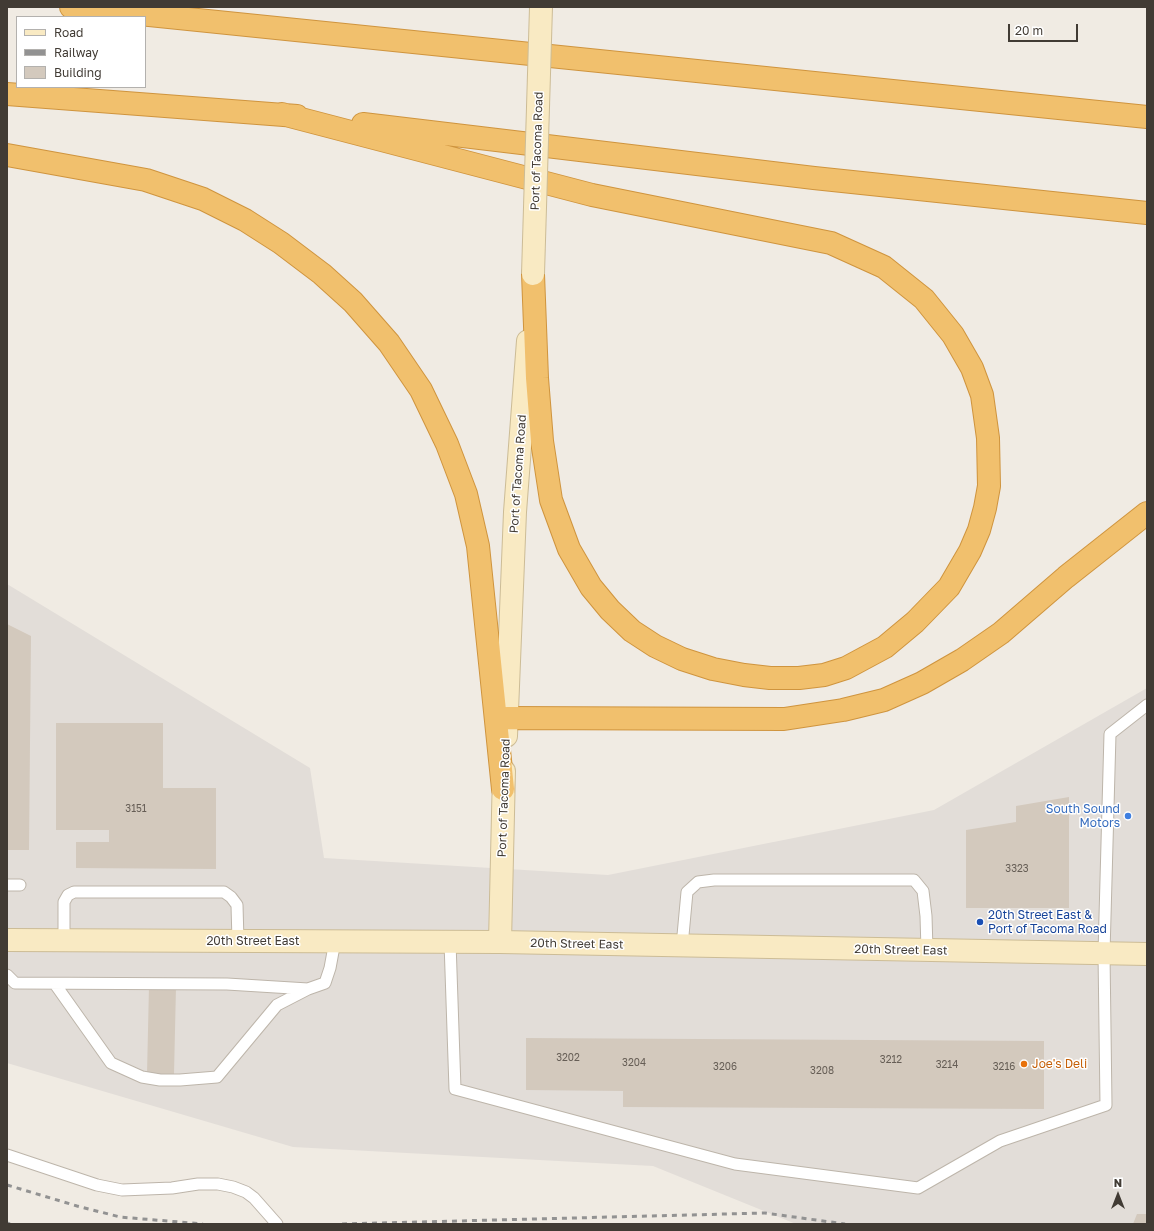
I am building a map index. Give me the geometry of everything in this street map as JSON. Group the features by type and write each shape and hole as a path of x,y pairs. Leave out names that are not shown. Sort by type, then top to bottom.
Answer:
{"highway":[{"path":"71,7 1147,117"},
{"path":"7,94 282,114 806,177 1147,213"},
{"path":"282,114 592,196 831,243 884,267 924,299 953,335 972,368 982,395 988,438 989,486 979,530 970,551 948,587 916,622 885,647 846,668 824,675 799,678 770,678 744,676 712,669 682,659 655,646 632,631 610,610 592,587 569,549 551,500 542,441 537,378 533,274"},
{"path":"7,154 146,180 203,199 245,220 281,243 322,274 353,302 388,343 420,390 447,444 466,494 478,546 504,789"},
{"path":"507,718 784,719 843,710 884,700 922,683 962,660 1001,633 1066,577 1147,513"}],"main road":[{"name":"Port of Tacoma Road","path":"500,942 504,789 515,512 533,274 541,7"},
{"name":"20th Street East","path":"7,940 500,942 1147,954"}],"lane":[{"path":"450,942 455,1089 735,1164 918,1188 1000,1141 1106,1105 1104,953 1110,734 1147,705"},
{"path":"682,946 687,892 698,882 714,880 914,880 923,891 926,916 927,950"},
{"path":"7,885 20,885"},
{"path":"64,940 64,902 68,895 74,892 224,892 231,897 237,905 238,941"},
{"path":"55,984 111,1063 142,1077 167,1080 217,1077 277,1005 308,989 325,983 330,968 335,941"},
{"path":"7,975 15,983 227,984 308,989"},
{"path":"7,1155 97,1185 122,1190 172,1188 198,1184 218,1184 233,1187 246,1192 254,1198 277,1224"}],"shaded area":[{"path":"7,584 310,768 324,858 608,875 934,810 1147,688 1147,1224 796,1224 653,1166 293,1147 7,1063"}],"building":[{"path":"7,624 31,636 29,850 7,850"},
{"path":"56,723 163,723 163,788 216,788 216,869 76,868 76,842 109,842 109,830 56,830"},
{"path":"1069,797 1069,908 966,908 966,830 1016,822 1016,806"},
{"path":"149,986 176,987 174,1074 147,1074"},
{"path":"526,1038 1044,1041 1044,1109 623,1107 623,1091 526,1090"},
{"path":"1137,1214 1147,1214 1147,1224 1133,1224"}],"railway":[{"path":"7,1185 120,1217 203,1224"},
{"path":"342,1224 765,1213 845,1224"}],"place":[{"name":"South Sound Motors","path":"1128,816"},
{"name":"20th Street East & Port of Tacoma Road","path":"980,922"},
{"name":"Joe's Deli","path":"1024,1064"}]}
